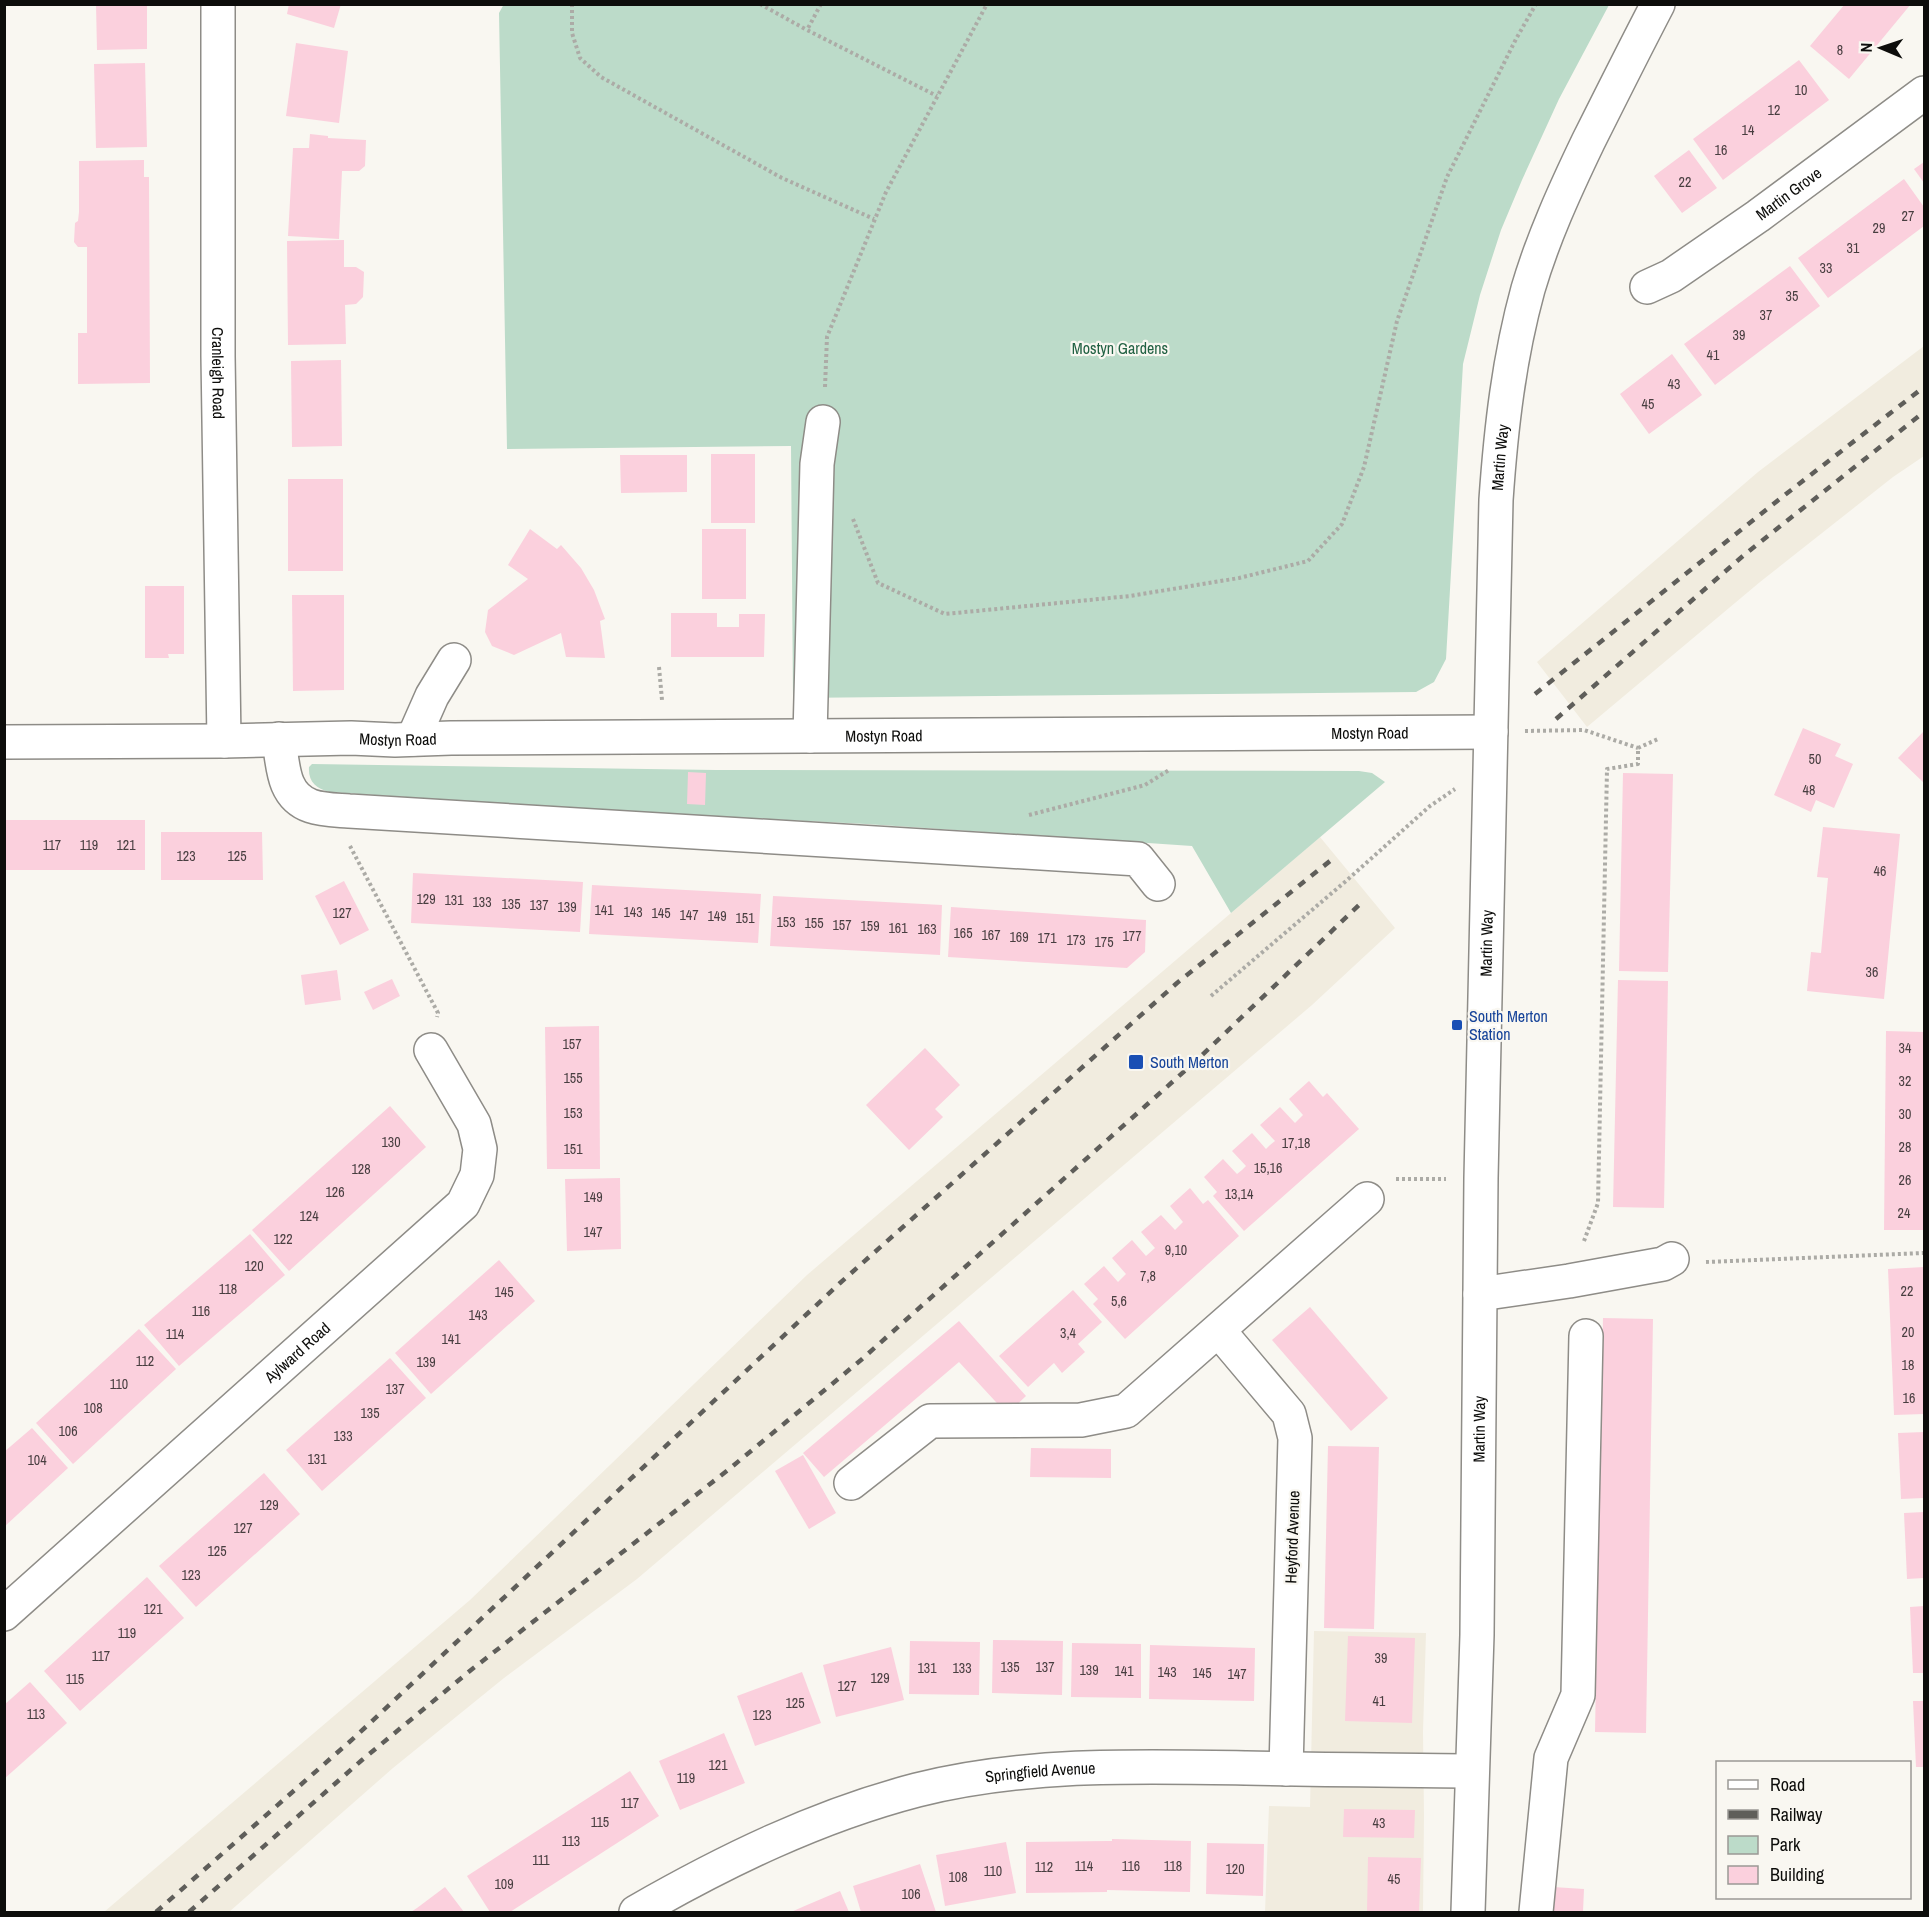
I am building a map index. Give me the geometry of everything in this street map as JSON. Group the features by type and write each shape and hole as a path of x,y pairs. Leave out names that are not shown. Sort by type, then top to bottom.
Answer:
{"street":[{"name":"Cranleigh Road","path":"218,4 218,344 224,741"},
{"name":"Martin Way","path":"1468,1912 1477,1635 1481,1179 1490,765 1496,500 1501,431 1510,369 1528,289 1560,201 1623,70 1658,4"},
{"name":"Martin Grove","path":"1647,286 1671,276 1739,229 1924,93"},
{"path":"810,736 817,475 823,422"},
{"path":"413,739 432,696 454,660"},
{"name":"Mostyn Road","path":"4,742 1491,732"},
{"path":"279,739 288,788 295,798 312,807 1138,859 1158,884"},
{"name":"Aylward Road","path":"4,1614 463,1204 477,1175 480,1149 474,1124 430,1050"},
{"path":"850,1483 930,1420 1081,1420 1126,1411 1367,1199"},
{"path":"1480,1294 1664,1264 1672,1259"},
{"name":"Heyford Avenue","path":"1219,1331 1289,1414 1295,1438 1286,1769"},
{"path":"1536,1912 1551,1758 1578,1695 1586,1336"},
{"name":"Springfield Avenue","path":"636,1912 700,1875 808,1826 918,1790 975,1779 1027,1772 1135,1766 1472,1771"}],"path":[{"path":"572,4 572,33 580,58 601,77 782,178 874,219"},
{"path":"760,4 937,96"},
{"path":"807,30 821,4"},
{"path":"823,422 827,336 886,192 987,4"},
{"path":"853,518 878,583 945,614 1130,596 1239,579 1308,561 1342,524 1365,467 1397,321 1447,177 1536,4"},
{"path":"1491,732 1584,730 1638,748 1658,740"},
{"path":"1598,1203 1607,770 1638,764 1638,748"},
{"path":"1211,996 1430,806 1490,765"},
{"path":"1019,817 1145,785 1173,768"},
{"path":"349,811 348,841 438,1013 430,1050"},
{"path":"1367,1199 1389,1179 1481,1179"},
{"path":"1672,1259 1683,1263 1924,1253"}],"shaded area":[{"path":"1924,346 1924,456 1893,477 1760,582 1587,727 1537,662 1758,472"},
{"path":"1320,837 1395,928 1312,1005 637,1579 504,1678 393,1768 229,1912 104,1912 470,1600 807,1275"},
{"path":"1314,1631 1426,1633 1423,1732 1423,1912 1265,1912 1269,1806 1310,1807"}],"green space":[{"name":"Mostyn Gardens","path":"504,4 1609,5 1559,99 1522,180 1501,230 1480,295 1463,364 1446,659 1434,682 1416,692 793,698 791,446 507,449 499,13"},
{"path":"312,764 716,770 1359,771 1372,773 1385,782 1231,913 1192,846 329,792 320,789 311,780 309,767"}],"building":[{"path":"96,4 147,4 147,49 97,50"},
{"path":"289,4 341,4 334,28 287,14"},
{"path":"1845,4 1911,4 1849,79 1810,46"},
{"path":"296,43 348,51 339,123 286,116"},
{"path":"1799,60 1829,100 1723,180 1693,139"},
{"path":"145,63 147,147 96,148 94,64"},
{"path":"310,134 328,136 328,138 366,140 365,166 359,171 342,171 339,239 288,236 293,148 309,148"},
{"path":"1689,150 1717,188 1682,213 1654,176"},
{"path":"144,160 144,177 149,177 150,383 78,384 78,333 87,333 87,247 78,247 74,242 75,223 78,221 79,212 79,161"},
{"path":"1924,162 1924,183 1914,169"},
{"path":"1904,179 1924,207 1924,226 1828,298 1798,258"},
{"path":"344,240 344,267 356,267 364,272 363,297 356,304 345,305 346,344 288,345 287,241"},
{"path":"1790,266 1820,306 1715,385 1684,344"},
{"path":"1672,354 1702,395 1649,434 1620,394"},
{"path":"341,360 342,446 292,447 291,361"},
{"path":"711,454 755,454 755,523 711,523"},
{"path":"620,455 687,455 687,492 621,493"},
{"path":"288,479 343,479 343,571 288,571"},
{"path":"530,529 557,549 561,545 581,568 594,590 605,619 600,621 605,658 566,657 561,633 514,655 492,646 485,632 488,610 528,579 508,565"},
{"path":"702,529 746,529 746,599 702,599"},
{"path":"145,586 184,586 184,654 168,654 169,658 145,658"},
{"path":"292,595 344,595 344,690 293,691"},
{"path":"671,613 717,613 717,627 739,627 739,614 765,614 764,657 671,657"},
{"path":"1803,728 1841,744 1835,756 1853,764 1834,808 1816,800 1811,812 1774,795"},
{"path":"1924,731 1924,783 1898,758"},
{"path":"688,772 706,773 705,805 687,804"},
{"path":"1623,773 1673,774 1668,972 1619,971"},
{"path":"4,820 145,820 145,870 4,870"},
{"path":"1823,827 1900,834 1884,999 1807,991 1811,952 1821,953 1828,878 1817,877"},
{"path":"161,832 262,832 263,880 161,880"},
{"path":"413,873 583,882 580,932 411,923"},
{"path":"344,881 369,930 340,945 315,896"},
{"path":"592,885 761,894 758,943 589,934"},
{"path":"773,896 942,905 940,955 770,946"},
{"path":"951,907 1146,920 1145,952 1127,968 948,957"},
{"path":"337,970 341,1000 305,1005 301,975"},
{"path":"392,979 400,996 373,1010 364,992"},
{"path":"1618,980 1668,981 1664,1208 1613,1207"},
{"path":"599,1026 600,1169 547,1169 545,1027"},
{"path":"1886,1031 1924,1032 1924,1230 1884,1230"},
{"path":"925,1048 960,1085 935,1109 943,1117 909,1150 866,1105"},
{"path":"1309,1081 1323,1097 1327,1093 1359,1129 1244,1231 1213,1196 1217,1192 1204,1177 1223,1159 1237,1174 1242,1170 1246,1166 1232,1151 1252,1133 1266,1149 1275,1141 1260,1125 1280,1107 1295,1123 1303,1115 1289,1099"},
{"path":"390,1106 426,1147 289,1271 252,1230"},
{"path":"620,1178 621,1249 567,1251 565,1179"},
{"path":"1190,1188 1203,1204 1208,1200 1239,1236 1125,1339 1093,1304 1098,1299 1084,1284 1104,1266 1118,1282 1126,1274 1112,1258 1132,1240 1146,1256 1155,1248 1141,1232 1161,1215 1175,1230 1183,1222 1170,1206"},
{"path":"250,1234 285,1275 179,1366 144,1325"},
{"path":"499,1260 535,1301 431,1394 395,1353"},
{"path":"1924,1267 1924,1414 1894,1415 1888,1269"},
{"path":"1073,1290 1102,1322 1078,1344 1085,1352 1062,1373 1054,1363 1028,1387 999,1356"},
{"path":"1310,1307 1388,1398 1351,1431 1272,1340"},
{"path":"1603,1318 1653,1319 1646,1733 1595,1732"},
{"path":"959,1321 1026,1396 1007,1414 959,1362 824,1477 803,1453"},
{"path":"139,1329 176,1369 73,1464 36,1423"},
{"path":"390,1358 426,1398 322,1491 286,1450"},
{"path":"32,1428 68,1468 4,1527 4,1452"},
{"path":"1924,1432 1924,1498 1901,1499 1898,1433"},
{"path":"1328,1446 1379,1447 1374,1629 1324,1628"},
{"path":"1031,1448 1111,1449 1111,1478 1030,1477"},
{"path":"803,1455 836,1513 809,1529 775,1471"},
{"path":"264,1473 300,1514 196,1607 159,1566"},
{"path":"1924,1512 1924,1578 1907,1579 1904,1513"},
{"path":"147,1577 184,1618 80,1711 44,1671"},
{"path":"1924,1606 1924,1673 1913,1673 1910,1607"},
{"path":"1348,1636 1415,1638 1412,1723 1345,1721"},
{"path":"993,1640 1063,1641 1062,1695 992,1693"},
{"path":"910,1641 980,1642 979,1695 909,1694"},
{"path":"1072,1643 1141,1644 1141,1698 1071,1697"},
{"path":"1150,1645 1255,1648 1254,1701 1149,1699"},
{"path":"891,1647 904,1700 836,1717 823,1665"},
{"path":"802,1672 821,1723 755,1746 737,1696"},
{"path":"30,1682 67,1723 4,1779 4,1705"},
{"path":"1913,1701 1924,1701 1924,1767 1916,1767"},
{"path":"724,1733 745,1783 680,1810 659,1761"},
{"path":"630,1771 659,1816 510,1912 490,1912 467,1876"},
{"path":"1344,1809 1415,1810 1414,1838 1343,1837"},
{"path":"1112,1839 1191,1841 1190,1892 1107,1890 1107,1892 1026,1893 1026,1842 1112,1841"},
{"path":"1006,1842 1016,1893 945,1906 936,1855"},
{"path":"1207,1843 1264,1844 1263,1896 1206,1894"},
{"path":"1368,1857 1421,1858 1419,1912 1367,1912"},
{"path":"920,1864 936,1912 861,1912 853,1886"},
{"path":"445,1887 464,1912 411,1912 417,1908"},
{"path":"1553,1887 1584,1889 1583,1912 1551,1912"},
{"path":"840,1891 849,1912 791,1912 807,1905"}],"railway":[{"path":"1535,694 1924,387"},
{"path":"1556,719 1744,555 1924,412"},
{"path":"156,1912 355,1737 840,1283 1177,983 1330,861"},
{"path":"189,1912 362,1760 471,1670 728,1470 861,1360 1198,1059 1359,905"}],"place":[{"name":"South Merton Station","path":"1457,1025"},
{"name":"South Merton","path":"1136,1062"}]}
